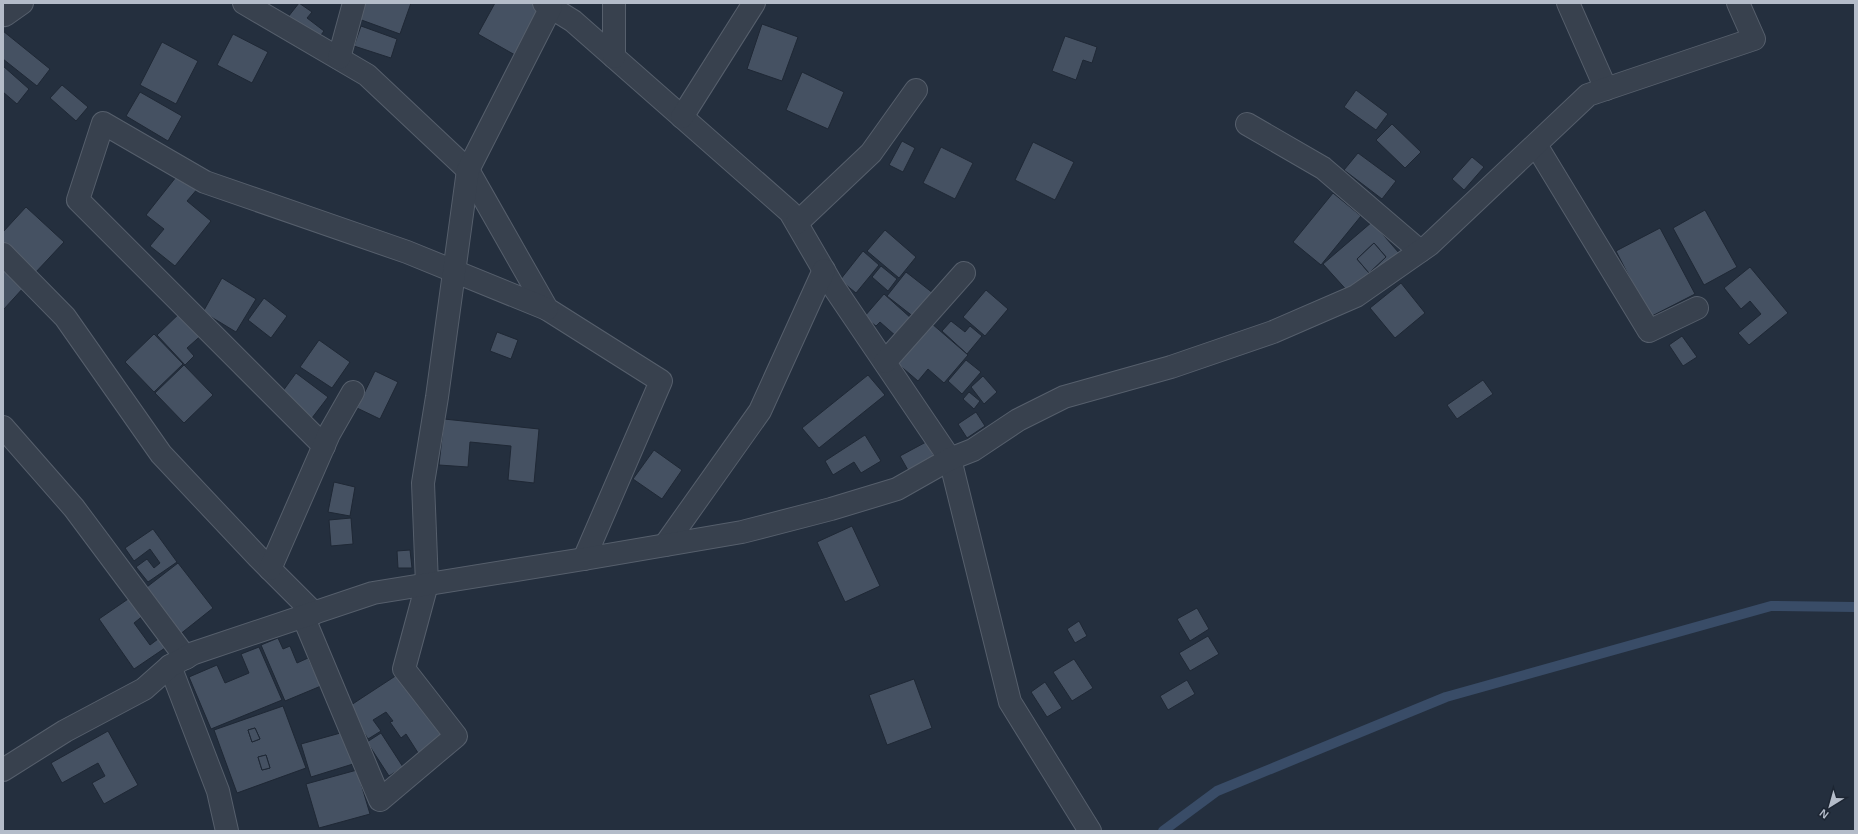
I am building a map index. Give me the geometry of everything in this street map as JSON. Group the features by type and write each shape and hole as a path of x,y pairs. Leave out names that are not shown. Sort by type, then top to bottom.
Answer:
{"street":[{"path":"3,14 5,15 22,3"},
{"path":"244,3 368,75 468,170 547,309"},
{"path":"339,58 354,3"},
{"path":"614,3 614,57"},
{"path":"682,117 754,3"},
{"path":"1568,3 1606,89"},
{"path":"3,770 65,731 144,689 178,662 194,653 373,592 584,559 742,532 831,509 897,489 950,458 973,450 1018,420 1064,397 1171,367 1273,332 1356,296 1420,251 1588,95 1754,39 1738,3"},
{"path":"3,254 65,317 161,454 270,569 308,614 380,800 456,736 404,669 427,584 423,483 437,397 468,170 547,5 573,21 790,212 824,270 950,458 1010,702 1090,831"},
{"path":"797,223 871,153 916,90"},
{"path":"324,446 78,200 103,123 205,182 407,252 547,309 661,381 584,559"},
{"path":"1247,124 1323,168 1420,251"},
{"path":"1536,144 1649,331 1697,308"},
{"path":"666,545 760,410 824,270"},
{"path":"885,362 964,273"},
{"path":"270,569 324,446 353,392"},
{"path":"3,427 74,508 178,662 218,791 227,831"}],"building":[{"path":"299,3 312,12 307,18 324,31 318,39 288,17"},
{"path":"361,3 411,3 400,34 356,18"},
{"path":"495,3 538,3 543,6 515,55 478,34"},
{"path":"762,24 798,37 782,81 747,69"},
{"path":"361,26 397,39 391,58 354,46"},
{"path":"3,31 50,69 37,86 3,59"},
{"path":"233,34 268,52 252,83 217,65"},
{"path":"1065,36 1097,47 1092,63 1083,60 1076,80 1052,71"},
{"path":"162,42 198,61 176,104 140,85"},
{"path":"3,66 29,89 17,104 3,92"},
{"path":"802,72 844,92 828,129 786,110"},
{"path":"62,85 88,107 76,121 50,98"},
{"path":"1356,90 1388,114 1376,130 1344,107"},
{"path":"140,92 182,116 168,141 126,116"},
{"path":"1392,124 1421,152 1405,168 1376,140"},
{"path":"902,141 915,148 903,172 889,165"},
{"path":"1033,142 1074,162 1055,200 1015,180"},
{"path":"941,147 973,163 955,199 923,183"},
{"path":"1358,153 1396,181 1382,199 1344,170"},
{"path":"1472,157 1484,167 1464,190 1452,179"},
{"path":"180,172 199,187 187,201 211,221 175,266 150,246 164,229 146,215"},
{"path":"1333,193 1361,216 1321,265 1293,242"},
{"path":"26,207 64,242 35,273 3,243 3,232"},
{"path":"1705,210 1737,267 1704,285 1673,228"},
{"path":"1372,222 1399,253 1351,295 1323,264","holes":["1374,243 1386,257 1369,273 1357,259"]},
{"path":"1660,228 1695,294 1650,317 1616,251"},
{"path":"885,230 916,257 899,278 867,251"},
{"path":"1374,243 1386,257 1369,273 1357,259"},
{"path":"863,251 879,265 856,293 840,280"},
{"path":"881,266 897,279 888,291 872,277"},
{"path":"3,267 25,286 4,309 3,308"},
{"path":"1750,267 1788,313 1749,345 1738,333 1761,314 1750,301 1741,309 1724,288"},
{"path":"906,272 938,297 919,321 887,296"},
{"path":"222,278 256,299 236,332 203,312"},
{"path":"1401,283 1425,313 1395,338 1370,308"},
{"path":"986,290 1008,309 985,336 963,317"},
{"path":"884,294 912,319 897,337 880,322 876,326 864,317"},
{"path":"264,298 287,316 271,338 248,320"},
{"path":"184,309 205,332 187,348 194,356 185,365 157,335"},
{"path":"951,321 965,332 970,326 982,336 967,354 942,331"},
{"path":"931,323 968,355 944,383 928,369 918,381 897,363"},
{"path":"497,332 518,340 511,359 490,351"},
{"path":"154,334 183,364 154,392 125,362"},
{"path":"1682,336 1697,357 1683,366 1669,345"},
{"path":"319,340 350,362 332,388 300,367"},
{"path":"966,360 981,372 962,394 948,381"},
{"path":"184,365 213,395 184,423 155,393"},
{"path":"375,371 398,382 380,419 357,408"},
{"path":"296,373 328,397 312,418 280,395"},
{"path":"868,375 885,395 819,448 802,428"},
{"path":"983,376 997,392 984,404 971,387"},
{"path":"1483,380 1493,394 1457,419 1447,405"},
{"path":"969,392 980,401 974,409 963,399"},
{"path":"976,412 985,426 967,438 958,424"},
{"path":"444,419 539,429 534,483 508,480 511,446 470,442 468,467 439,465"},
{"path":"865,435 881,461 861,473 854,462 833,475 825,461"},
{"path":"926,442 935,458 909,472 900,456"},
{"path":"654,450 682,470 662,499 633,479"},
{"path":"334,482 355,487 350,516 328,512"},
{"path":"351,518 353,544 331,546 329,520"},
{"path":"852,526 880,586 845,602 817,542"},
{"path":"153,529 177,562 148,582 136,567 147,559 154,568 160,563 150,549 134,561 125,548"},
{"path":"410,550 412,568 398,568 397,551"},
{"path":"178,563 213,608 179,635 143,590"},
{"path":"131,597 144,615 134,623 150,645 158,639 165,648 134,669 99,619"},
{"path":"1197,608 1209,629 1190,641 1177,619"},
{"path":"1079,621 1087,636 1075,643 1067,629"},
{"path":"1208,636 1219,654 1190,671 1179,653"},
{"path":"278,638 283,649 290,646 297,663 308,658 321,686 285,701 261,645"},
{"path":"259,647 282,700 211,729 189,677 217,665 225,683 249,673 241,654"},
{"path":"1074,659 1093,688 1072,701 1053,672"},
{"path":"400,673 444,740 420,756 406,734 401,738 390,722 393,721 386,712 373,720 381,731 368,739 348,707"},
{"path":"914,679 932,728 887,745 869,695"},
{"path":"1187,680 1195,694 1168,710 1160,696"},
{"path":"1045,682 1062,708 1047,717 1031,692"},
{"path":"283,706 306,768 237,793 214,730","holes":["255,728 260,739 252,742 248,730","266,755 270,768 262,770 258,757"]},
{"path":"255,728 260,739 252,742 248,730"},
{"path":"108,731 138,785 104,804 92,783 105,776 98,763 62,783 51,763"},
{"path":"344,732 353,764 311,777 301,744"},
{"path":"381,733 403,767 389,776 367,742"},
{"path":"266,755 270,768 262,770 258,757"},
{"path":"357,770 370,814 319,828 306,784"}],"waterway":[{"path":"1163,831 1217,791 1446,697 1771,606 1855,607"}]}
